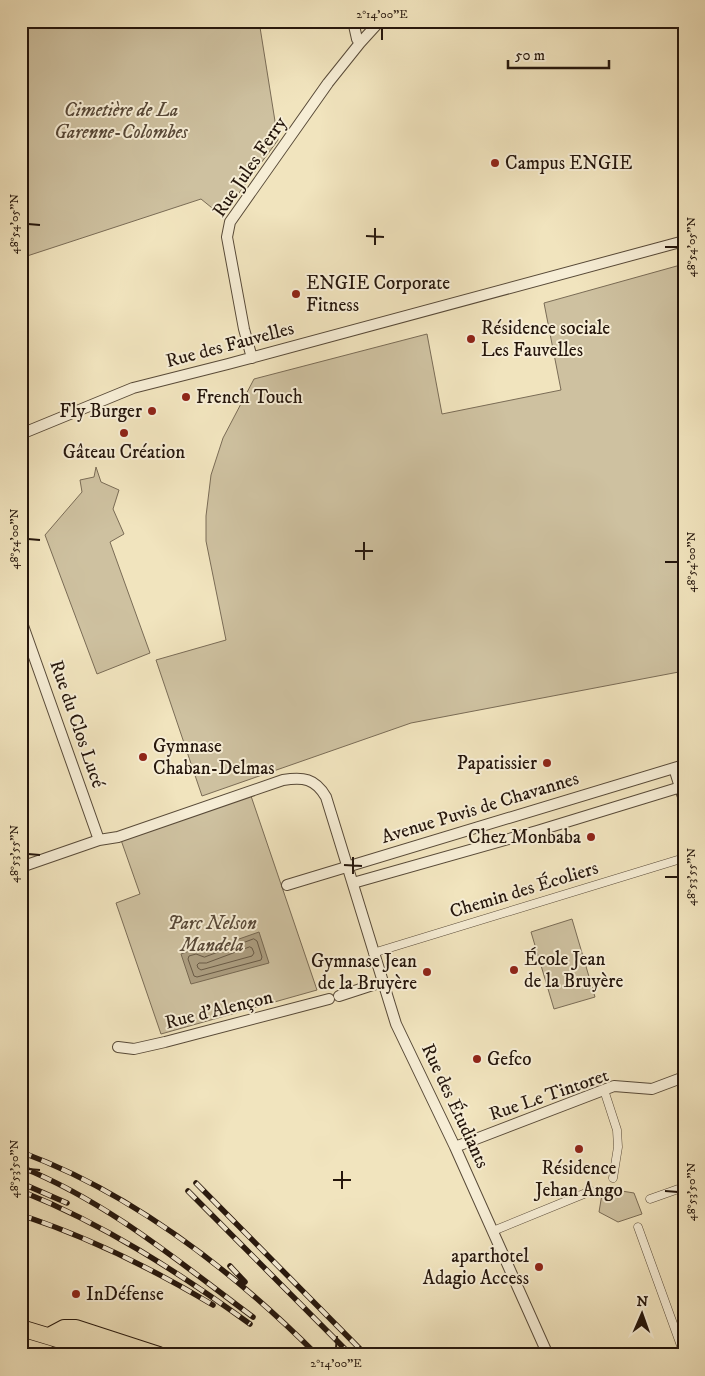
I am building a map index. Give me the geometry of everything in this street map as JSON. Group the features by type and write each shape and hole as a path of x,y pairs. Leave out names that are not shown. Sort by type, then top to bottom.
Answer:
{"highway":[{"path":"21,1347 49,1346"}],"main road":[{"path":"21,1328 49,1346 110,1355"},
{"path":"49,1346 64,1328 76,1328 159,1355"}],"street":[{"path":"353,21 356,39 360,43"},
{"name":"Rue Jules Ferry","path":"252,358 244,329 227,237 230,222 328,84 380,21"},
{"name":"Rue des Fauvelles","path":"21,434 133,388 252,358 684,241"},
{"name":"Rue du Clos Lucé","path":"21,620 96,841"},
{"path":"679,767 684,800"},
{"name":"Avenue Puvis de Chavannes","path":"287,885 679,767"},
{"name":"Rue des Étudiants","path":"21,867 283,780 298,778 311,780 320,788 326,797 396,1024 456,1147 548,1355"},
{"name":"Avenue Puvis de Chavannes","path":"353,883 537,831 682,786"},
{"name":"Chemin des Écoliers","path":"373,953 684,858"},
{"name":"Rue d'Alençon","path":"118,1047 134,1049 164,1042 334,997 382,982"},
{"name":"Rue Le Tintoret","path":"456,1147 614,1086 652,1089 684,1077"},
{"path":"604,1090 617,1130 618,1147 612,1178"},
{"path":"650,1199 684,1187"},
{"path":"493,1232 592,1191"},
{"path":"638,1228 684,1354"}],"green space":[{"name":"Cimetière de La Garenne-Colombes","path":"21,21 259,21 278,140 222,216 201,199 21,258"},
{"path":"684,264 684,671 411,723 202,796 156,660 226,640 206,541 206,516 211,475 223,438 254,379 427,334 442,414 561,390 544,303"},
{"path":"96,467 101,482 119,490 113,509 124,534 110,542 150,653 97,674 45,535 82,492 80,480 94,477"},
{"name":"Parc Nelson Mandela","path":"251,796 317,990 161,1034 116,903 140,894 121,840"},
{"path":"572,919 595,997 554,1009 531,932"},
{"path":"603,1188 634,1193 642,1214 618,1222 599,1212"}],"water":[{"path":"259,932 269,963 191,984 181,954 200,947 202,952"}],"railway":[{"path":"21,1152 62,1169 142,1212 216,1265 285,1324 317,1355"},
{"path":"21,1167 84,1197 113,1215 253,1317"},
{"path":"21,1183 67,1203"},
{"path":"196,1183 366,1355"},
{"path":"21,1191 82,1218 140,1250 250,1324"},
{"path":"188,1191 351,1355"},
{"path":"21,1215 71,1233 120,1255 213,1305"},
{"path":"230,1266 245,1282"}],"place":[{"name":"Campus ENGIE","path":"495,163"},
{"name":"ENGIE Corporate Fitness","path":"296,294"},
{"name":"Résidence sociale Les Fauvelles","path":"471,339"},
{"name":"French Touch","path":"186,397"},
{"name":"Fly Burger","path":"152,411"},
{"name":"Gâteau Création","path":"124,433"},
{"name":"Gymnase Chaban-Delmas","path":"143,757"},
{"name":"Papatissier","path":"547,763"},
{"name":"Chez Monbaba","path":"591,837"},
{"name":"École Jean de la Bruyère","path":"514,970"},
{"name":"Gymnase Jean de la Bruyère","path":"427,972"},
{"name":"Gefco","path":"477,1059"},
{"name":"Résidence Jehan Ango","path":"579,1149"},
{"name":"aparthotel Adagio Access","path":"539,1267"},
{"name":"InDéfense","path":"76,1294"}]}
